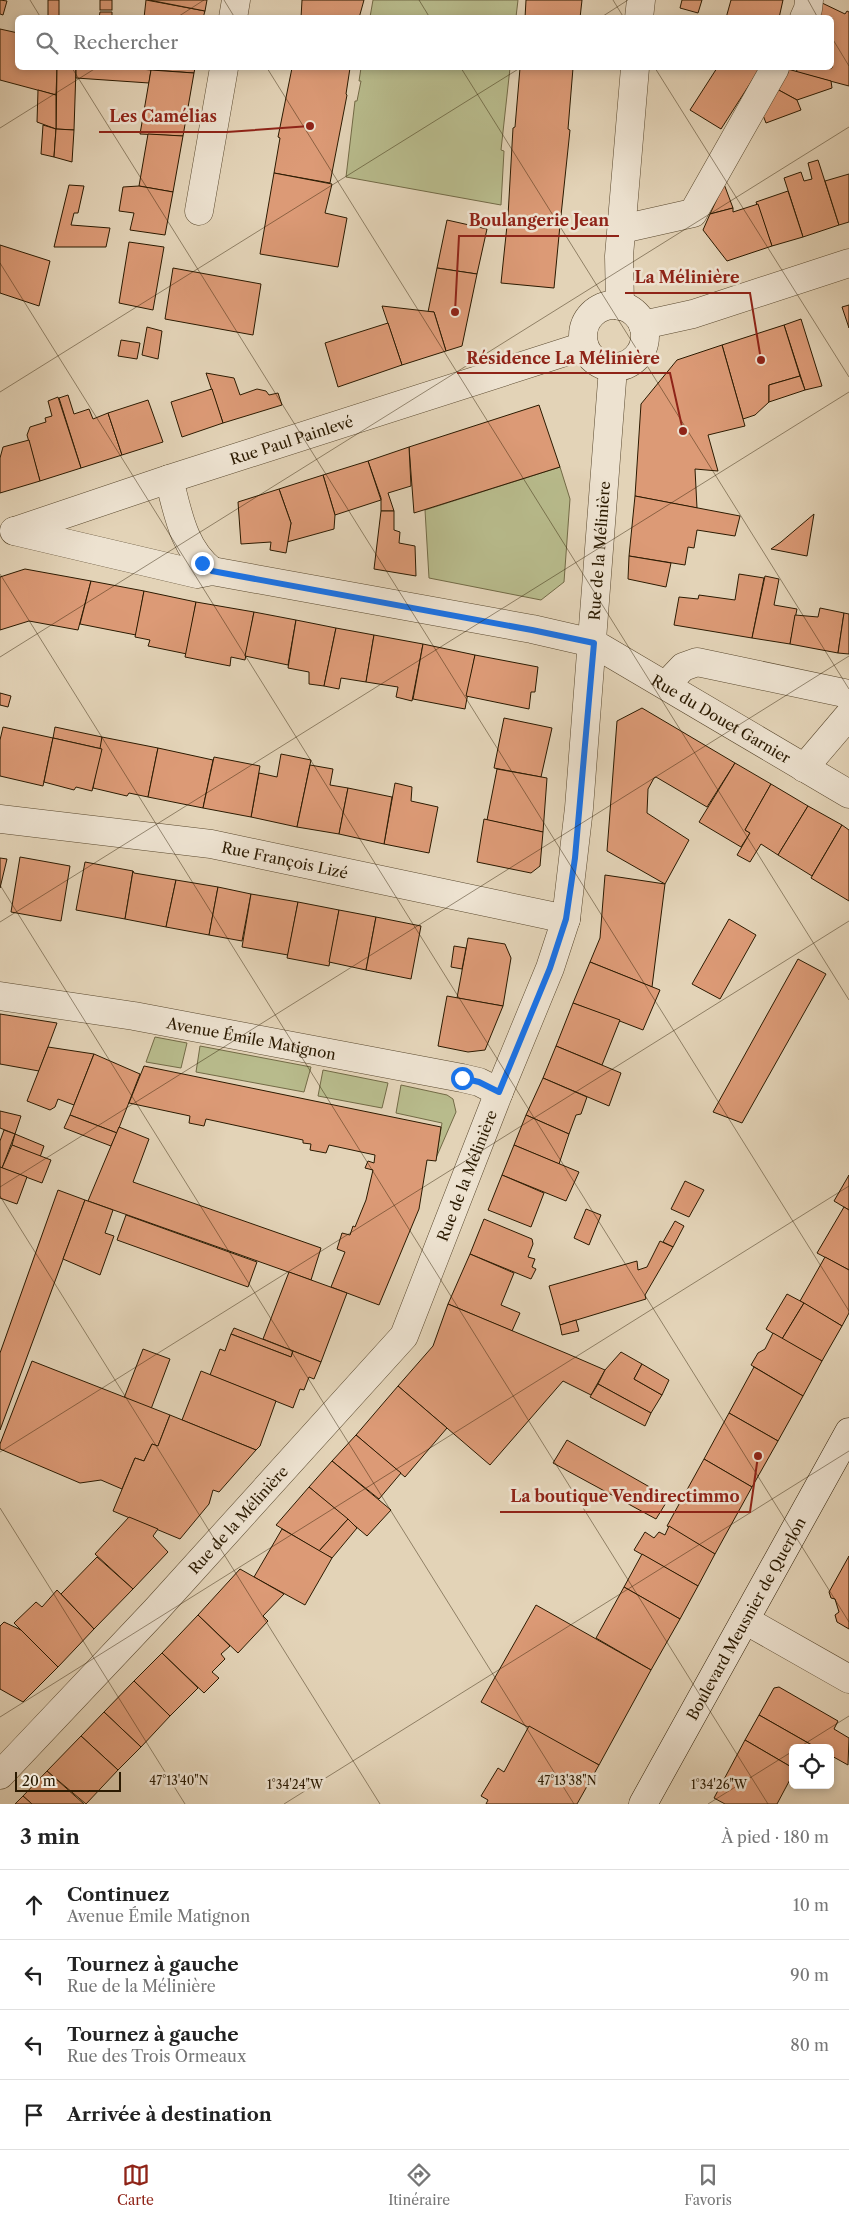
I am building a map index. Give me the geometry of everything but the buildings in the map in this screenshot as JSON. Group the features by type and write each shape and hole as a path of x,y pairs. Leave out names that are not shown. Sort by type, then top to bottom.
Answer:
{"street":[{"path":"234,15 236,0"},
{"path":"639,15 641,0"},
{"path":"805,15 809,0"},
{"path":"199,211 224,70"},
{"path":"620,306 619,256 635,70"},
{"path":"622,229 693,213 774,70"},
{"path":"643,325 693,314 849,263"},
{"path":"620,306 636,315 643,325 645,341 637,358 629,364 613,368 594,361 584,346 583,337 588,319 602,307 620,306"},
{"name":"Rue Paul Painlevé","path":"7,533 584,346"},
{"name":"Rue de la Mélinière","path":"0,1775 156,1610 404,1336 499,1092 550,968 566,919 575,858 594,643 613,368"},
{"path":"170,479 186,537 202,563 212,571"},
{"name":"Rue du Douet Garnier","path":"7,533 197,574 212,571 594,643 849,794"},
{"path":"666,685 683,667 697,662 849,694"},
{"path":"804,768 849,715"},
{"name":"Rue François Lizé","path":"0,820 211,844 566,919"},
{"name":"Avenue Émile Matignon","path":"0,996 134,1016 462,1078 479,1082 499,1092"},
{"name":"Boulevard Meusnier de Querlon","path":"643,1804 849,1432"},
{"path":"745,1620 849,1679"}],"green space":[{"path":"373,0 518,0 516,15 370,15"},
{"path":"361,70 510,70 501,150 504,151 501,205 346,177 355,101 357,101 361,81 359,81"},
{"path":"560,467 570,499 564,582 541,600 429,578 425,510"},
{"path":"155,1037 187,1043 181,1068 146,1062"},
{"path":"200,1046 311,1067 304,1092 196,1072"},
{"path":"323,1070 388,1083 382,1108 318,1096"},
{"path":"401,1085 447,1095 453,1099 456,1112 436,1158 442,1123 396,1113"}],"place":[{"name":"Les Camélias","path":"310,126"},
{"name":"Boulangerie Jean","path":"455,312"},
{"name":"La Mélinière","path":"761,360"},
{"name":"Résidence La Mélinière","path":"683,431"},
{"name":"La boutique Vendirectimmo","path":"758,1456"}],"route":[{"path":"202,563 212,571 594,643 575,858 566,919 550,968 499,1092 479,1082 462,1078"}]}
